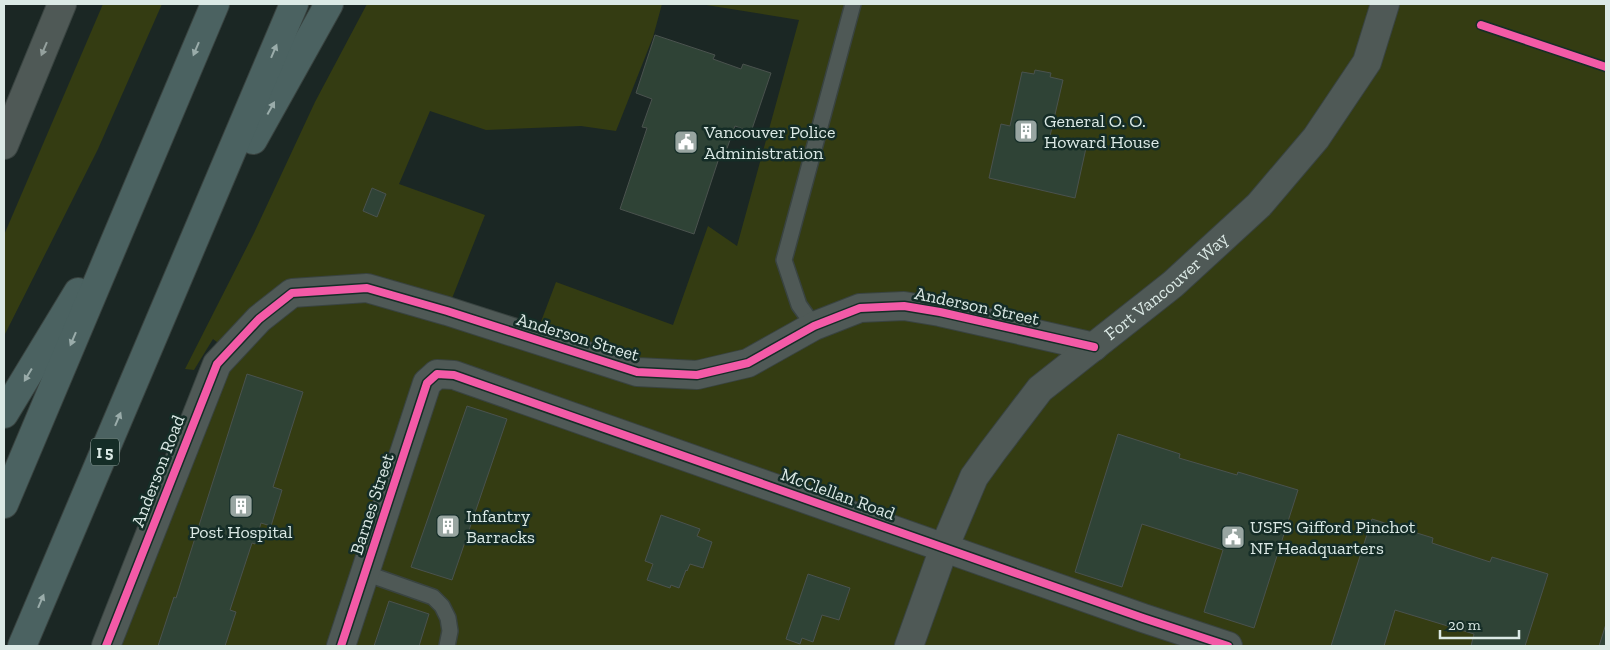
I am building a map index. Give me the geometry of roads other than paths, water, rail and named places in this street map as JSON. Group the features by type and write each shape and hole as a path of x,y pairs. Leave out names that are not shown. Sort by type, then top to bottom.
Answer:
{"highway":[{"path":"4,504 215,4"},
{"name":"I 5","path":"22,646 294,4"},
{"path":"187,257 329,4"},
{"path":"4,414 126,214"}],"street":[{"path":"4,145 62,4"},
{"name":"Fort Vancouver Way","path":"909,646 944,548 974,477 1028,403 1040,389 1173,284 1259,205 1316,138 1367,62 1385,4"},
{"name":"Anderson Street","path":"259,319 292,293 367,288 447,311 637,372 697,375 748,363 814,326 860,308 904,306 940,312 1094,347"},
{"name":"Anderson Road","path":"106,646 217,364 259,319"},
{"name":"McClellan Road","path":"437,374 454,375 1228,646"},
{"name":"Barnes Street","path":"341,646 427,383 437,374"}],"lane":[{"path":"814,326 799,305 784,260 853,4"},
{"path":"365,573 433,597 442,606 448,618 450,630 447,646"}],"place":[{"name":"General O. O. Howard House","path":"1026,131"},
{"name":"Vancouver Police Administration","path":"686,142"},
{"name":"Post Hospital","path":"241,506"},
{"name":"Infantry Barracks","path":"448,526"},
{"name":"USFS Gifford Pinchot NF Headquarters","path":"1233,537"}]}
